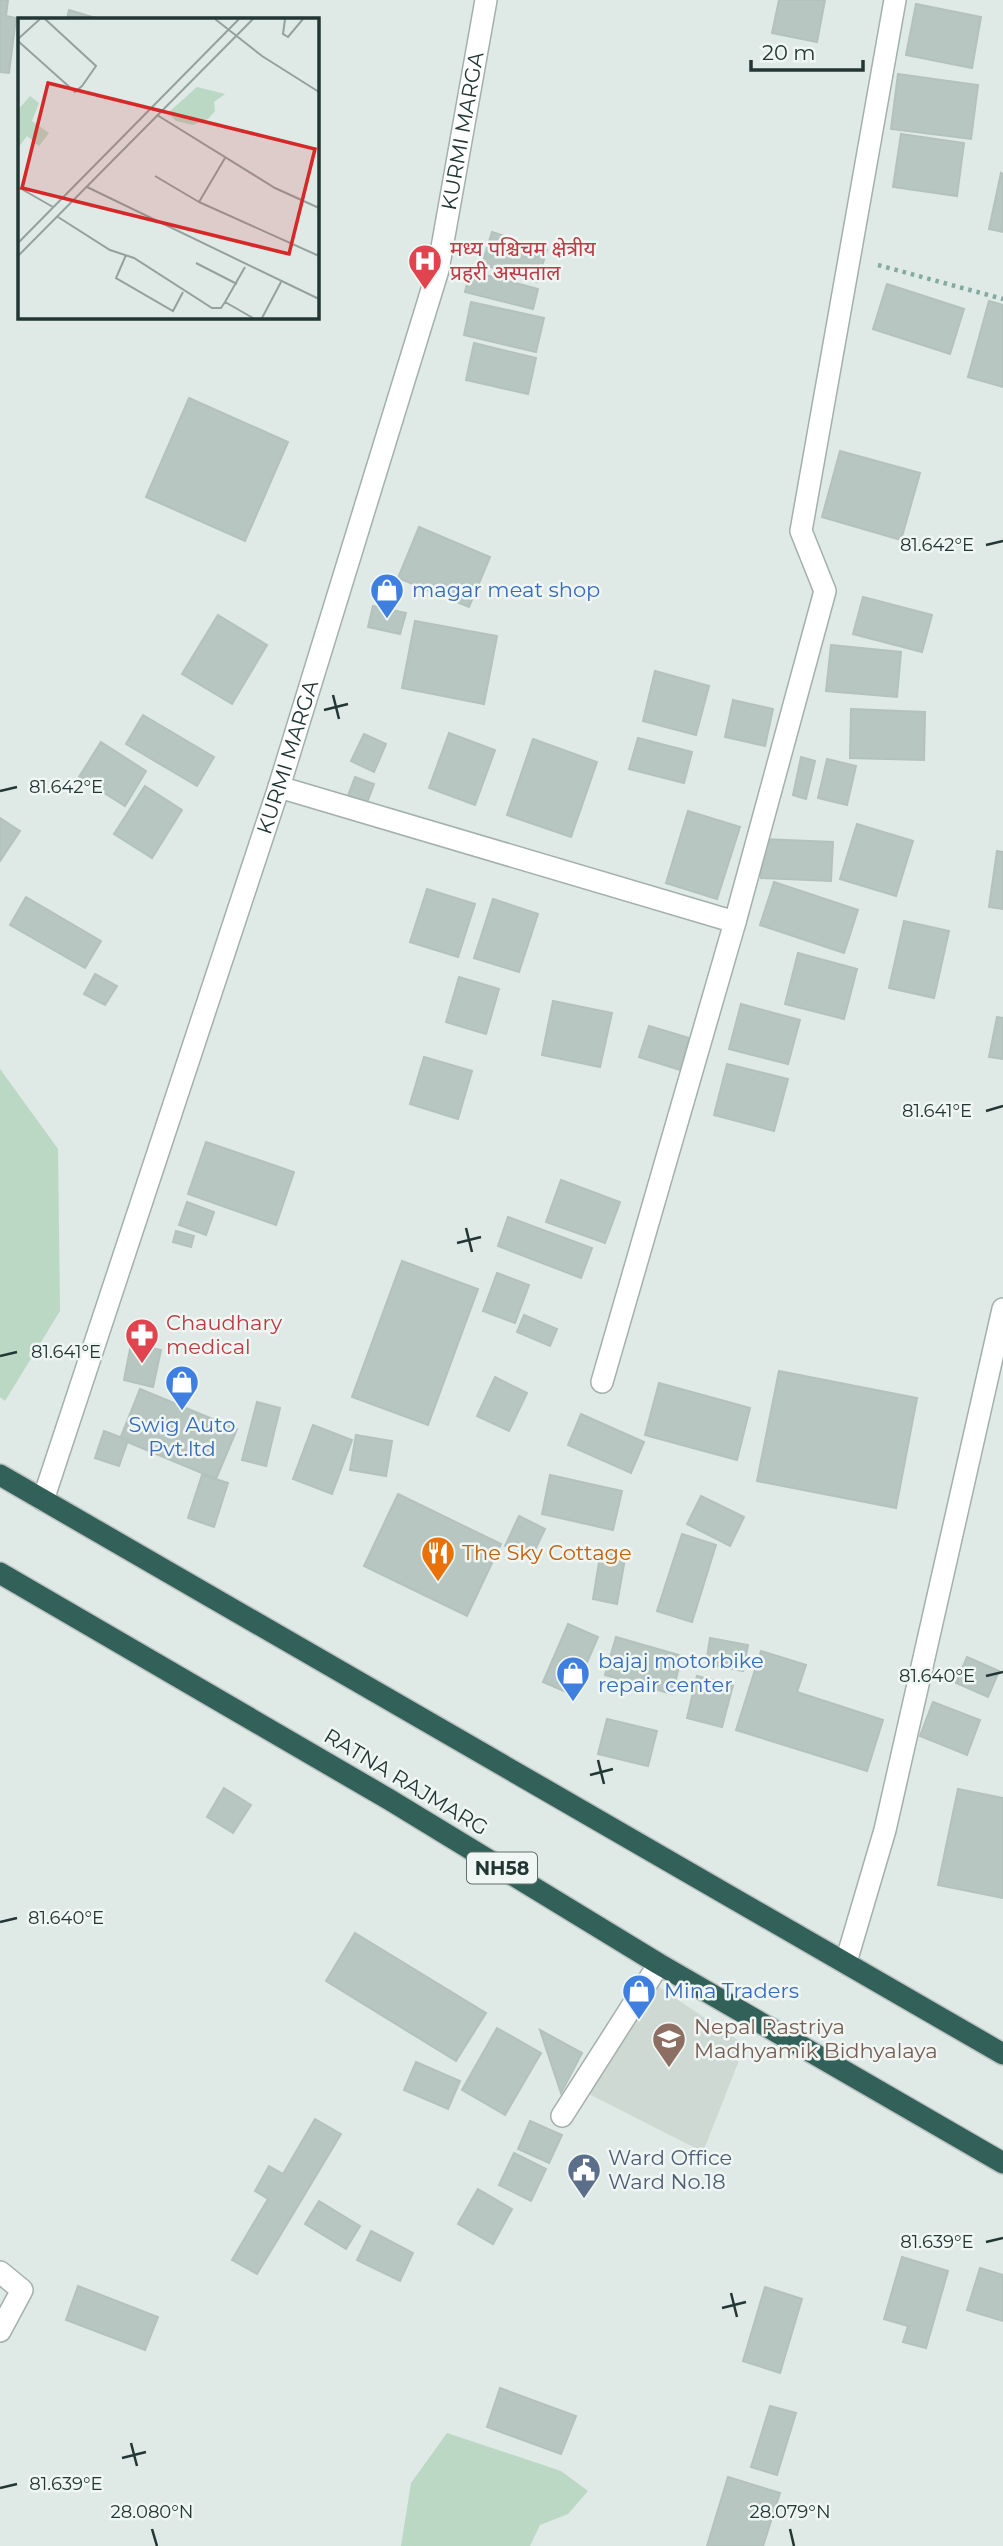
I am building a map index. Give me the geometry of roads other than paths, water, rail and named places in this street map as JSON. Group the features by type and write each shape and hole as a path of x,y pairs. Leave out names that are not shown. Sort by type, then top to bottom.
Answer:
{"highway":[{"path":"0,1475 1003,2054"},
{"name":"RATNA RAJMARG","path":"0,1573 390,1800 659,1964 1003,2163"}],"street":[{"name":"KURMI MARGA","path":"43,1500 279,787 438,270 486,0"},
{"path":"602,1382 735,922 825,591 801,531 895,0"},
{"path":"279,787 735,922"},
{"path":"846,1962 885,1830 1003,1309"},
{"path":"562,2116 659,1964"},
{"path":"0,2272 22,2290 0,2331"}],"place":[{"name":"मध्य पश्चिचम क्षेत्रीय प्रहरी अस्पताल","path":"425,291"},
{"name":"magar meat shop","path":"387,620"},
{"name":"Chaudhary medical","path":"142,1365"},
{"name":"Swig Auto Pvt.ltd","path":"182,1412"},
{"name":"The Sky Cottage","path":"438,1583"},
{"name":"bajaj motorbike repair center","path":"573,1703"},
{"name":"Mina Traders","path":"639,2021"},
{"name":"Nepal Rastriya Madhyamik Bidhyalaya","path":"669,2069"},
{"name":"Ward Office Ward No.18","path":"584,2200"}]}
